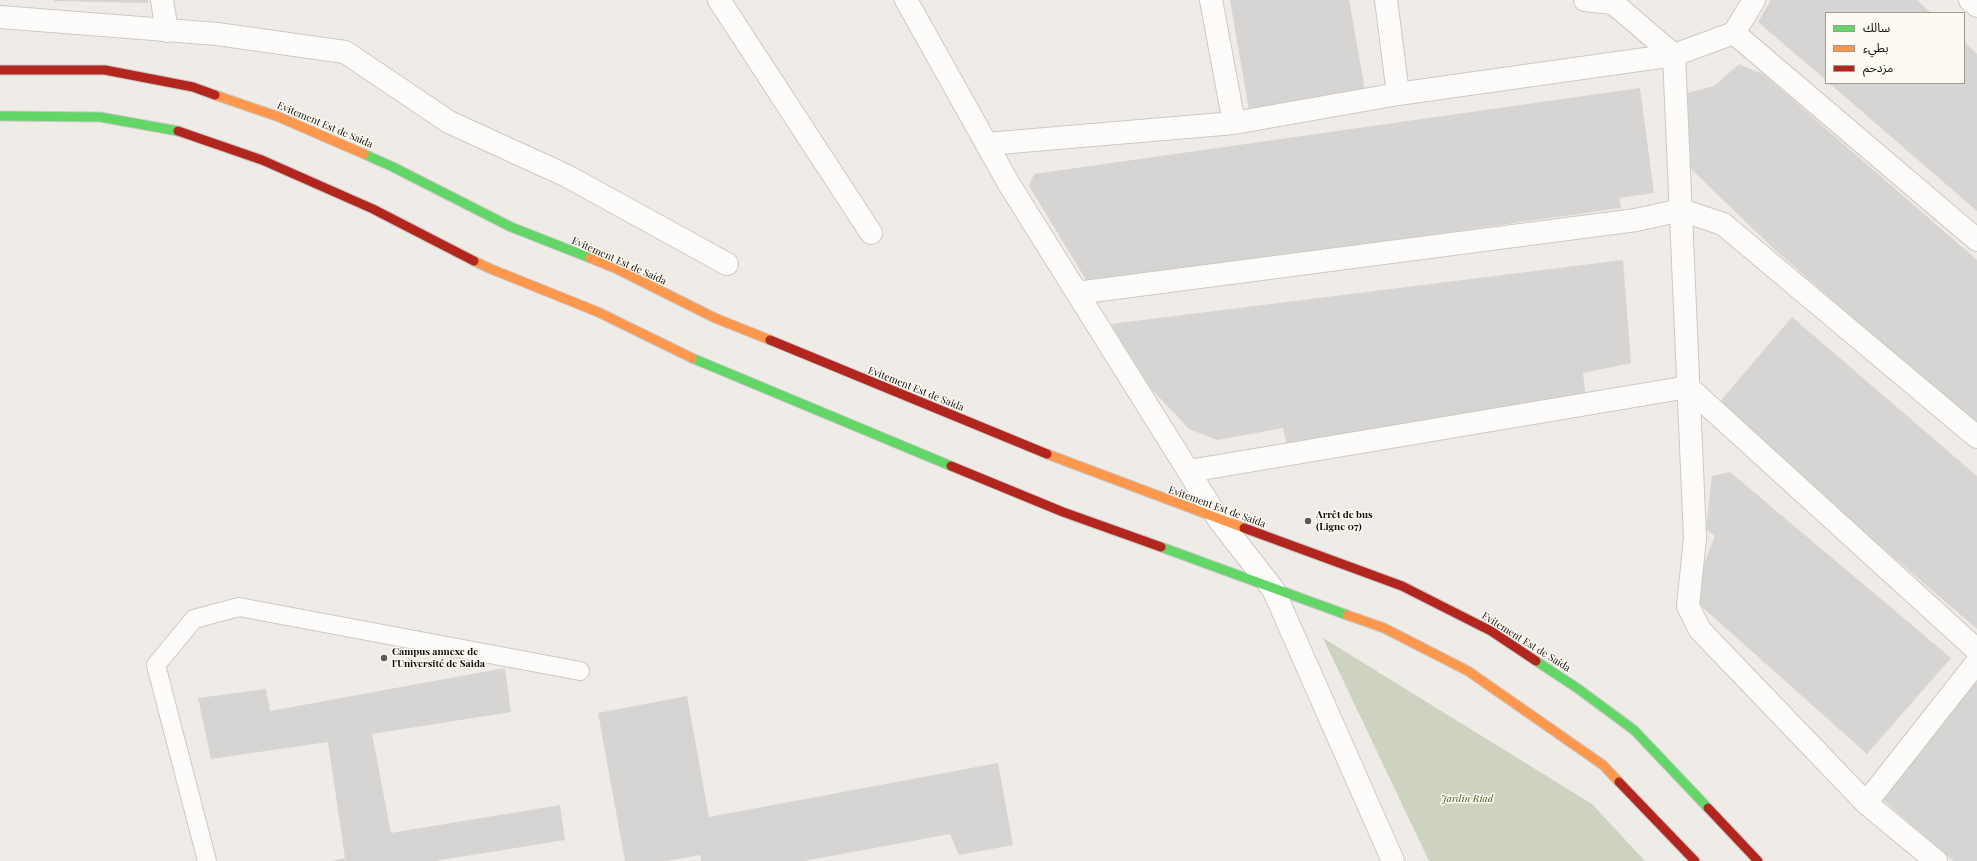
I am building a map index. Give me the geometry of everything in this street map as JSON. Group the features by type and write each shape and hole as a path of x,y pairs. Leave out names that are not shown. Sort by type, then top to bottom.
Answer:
{"main road":[{"name":"Evitement Est de Saida","path":"0,70 105,70 193,87 279,117 394,167 510,227 617,269 715,318 1080,468 1402,586 1491,631 1576,688 1634,730 1758,861"},
{"path":"0,116 100,117 181,132 262,160 373,209 491,269 598,312 696,360 1063,512 1384,628 1468,671 1603,765 1695,861"}],"street":[{"path":"162,0 167,31"},
{"path":"719,0 871,234"},
{"path":"906,0 1009,184 1219,520 1273,589 1393,861"},
{"path":"1211,0 1234,124"},
{"path":"1386,0 1398,94"},
{"path":"1585,0 1613,3 1674,55 1694,538 1688,606 1700,630 1866,803 1936,861"},
{"path":"987,144 1234,124 1398,94 1674,55 1734,33 1754,0"},
{"path":"1970,0 1977,6"},
{"path":"0,17 217,34 345,52 449,122 567,176 726,264"},
{"path":"1734,33 1977,240"},
{"path":"1077,293 1636,220 1681,210 1723,224 1977,437"},
{"path":"1189,471 1688,387"},
{"path":"1688,387 1977,650"},
{"path":"1866,803 1977,662"}],"lane":[{"path":"207,861 156,666 194,619 239,607 580,672"}],"green space":[{"name":"Jardin Riad","path":"1323,638 1592,804 1645,861 1429,861"}],"building":[{"path":"148,0 148,3 54,1"},
{"path":"1230,0 1349,0 1365,90 1249,111"},
{"path":"1771,0 1917,0 1930,12 1825,12 1825,79 1758,22"},
{"path":"1965,43 1977,54 1977,211 1830,84 1965,84"},
{"path":"1739,64 1763,74 1977,260 1977,426 1773,248 1690,168 1687,93 1714,86"},
{"path":"1640,88 1654,193 1619,198 1621,208 1088,283 1029,186 1034,174"},
{"path":"1623,260 1631,363 1583,373 1586,400 1287,445 1283,428 1217,440 1189,429 1143,380 1111,324"},
{"path":"1792,317 1977,476 1977,629 1717,405"},
{"path":"1730,472 1951,658 1867,754 1691,597 1715,536 1706,529 1712,476"},
{"path":"505,668 511,712 372,734 391,833 560,805 565,840 435,861 332,861 345,858 328,742 211,759 198,698 266,689 270,711"},
{"path":"1974,680 1977,683 1977,861 1953,861 1883,800"},
{"path":"687,696 709,817 998,763 1013,845 959,855 950,834 804,861 701,861 700,855 667,861 625,861 598,713"}],"traffic: fast":[{"path":"0,116 100,117 178,131"},
{"path":"364,154 393,167 511,227 590,258"},
{"path":"692,358 951,466"},
{"path":"1161,547 1347,615"},
{"path":"1536,661 1577,688 1634,730 1708,808"}],"traffic: slow":[{"path":"215,95 279,117 364,154"},
{"path":"590,258 617,269 715,318 770,340"},
{"path":"474,261 598,312 692,358"},
{"path":"1047,454 1244,528"},
{"path":"1347,615 1384,628 1468,671 1603,765 1619,782"}],"traffic: jam":[{"path":"0,70 105,70 193,87 215,95"},
{"path":"178,131 262,160 373,209 474,261"},
{"path":"770,340 1047,454"},
{"path":"951,466 1063,512 1161,547"},
{"path":"1244,528 1402,586 1491,631 1536,661"},
{"path":"1619,782 1695,861"},
{"path":"1708,808 1758,861"}],"place":[{"name":"Arrêt de bus (Ligne 07)","path":"1308,521"},
{"name":"Campus annexe de l'Université de Saida","path":"384,658"}]}
